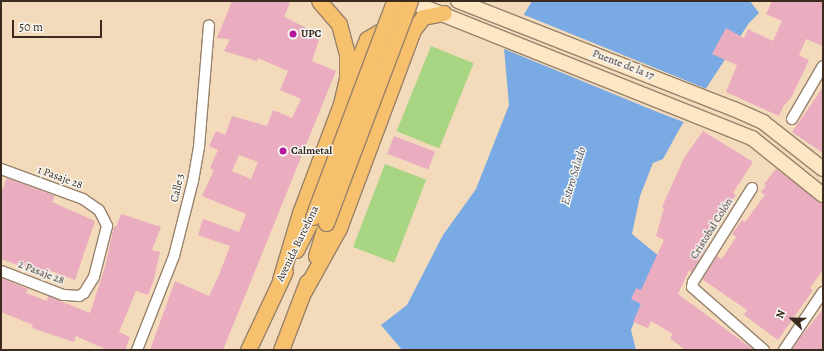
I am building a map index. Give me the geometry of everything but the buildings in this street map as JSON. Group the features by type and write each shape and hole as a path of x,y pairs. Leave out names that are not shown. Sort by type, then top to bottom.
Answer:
{"main road":[{"path":"320,1 332,13 344,39 347,76 341,104"},
{"name":"Avenida Barcelona","path":"282,350 304,291 320,220 394,1"},
{"name":"Avenida Barcelona","path":"248,350 280,280 320,220 409,1"},
{"name":"Puente de la 17","path":"409,1 448,15 752,138 773,153 823,194"},
{"name":"Puente de la 17","path":"458,1 734,109 763,122 784,136 823,169"},
{"path":"304,291 339,228 401,61 418,22 429,14 448,15"},
{"path":"280,280 300,213 362,47 373,34 387,33 399,40 402,52 401,61"}],"street":[{"name":"Calle 3","path":"137,350 174,256 193,181 199,147 209,25"},
{"path":"792,119 823,67"},
{"name":"1 Pasaje 28","path":"1,169 83,199 100,210 105,218 107,234 94,277 84,293 72,297"},
{"name":"Cristobal Colón","path":"752,188 692,282 695,291 764,350"},
{"name":"2 Pasaje 28","path":"1,271 72,297"},
{"path":"784,350 823,292"}],"green space":[{"path":"431,46 474,63 439,149 397,131"},
{"path":"385,164 426,180 394,263 353,247"}],"water":[{"name":"Estero Salado","path":"532,1 750,1 759,13 749,23 680,128 663,159 653,163 640,196 632,234 660,257 631,330 636,350 402,350 381,325 407,305 443,235 476,189 509,105 504,48"}],"pier":[{"path":"522,14 709,90 686,123 655,111 502,48"}],"place":[{"name":"UPC","path":"293,34"},
{"name":"Calmetal","path":"283,151"}]}
